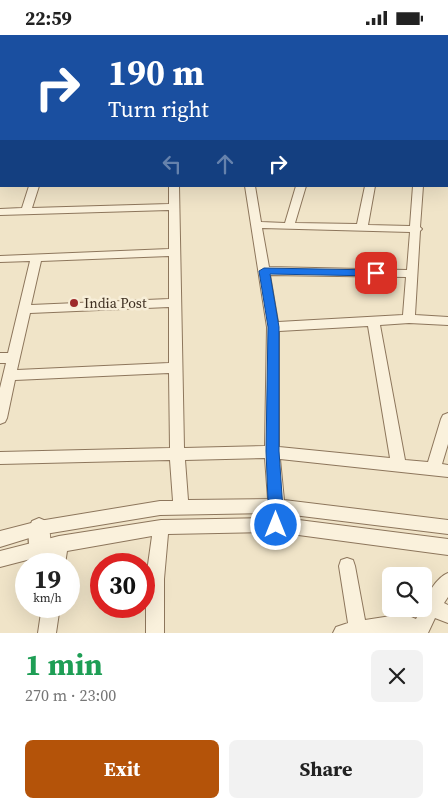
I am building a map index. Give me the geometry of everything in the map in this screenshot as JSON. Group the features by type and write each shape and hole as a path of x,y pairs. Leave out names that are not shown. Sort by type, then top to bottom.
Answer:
{"street":[{"path":"26,211 34,187"},
{"path":"174,187 177,453 181,507"},
{"path":"250,187 273,327 272,451 277,505 276,525"},
{"path":"289,226 301,187"},
{"path":"362,227 370,187"},
{"path":"409,319 417,229 418,187"},
{"path":"0,212 173,207"},
{"path":"256,225 417,229"},
{"path":"0,259 174,252"},
{"path":"0,418 15,358 36,257"},
{"path":"264,271 413,274"},
{"path":"25,309 176,303"},
{"path":"273,327 409,319 448,321"},
{"path":"373,321 398,467"},
{"path":"0,358 15,358"},
{"path":"11,375 176,368"},
{"path":"0,458 272,451 441,471 448,419"},
{"path":"0,559 46,540 160,508 277,505 448,527"},
{"path":"0,539 46,540 161,527 276,525 448,547"},
{"path":"156,633 155,579 161,527"},
{"path":"46,540 52,553"},
{"path":"346,566 350,632 404,623 419,631 426,617"},
{"path":"432,605 448,581"},
{"path":"432,607 448,613"},
{"path":"47,633 49,618"}],"place":[{"name":"India Post","path":"74,303"}],"route":[{"path":"276,525 277,505 272,451 273,327 264,271 376,273"}]}
